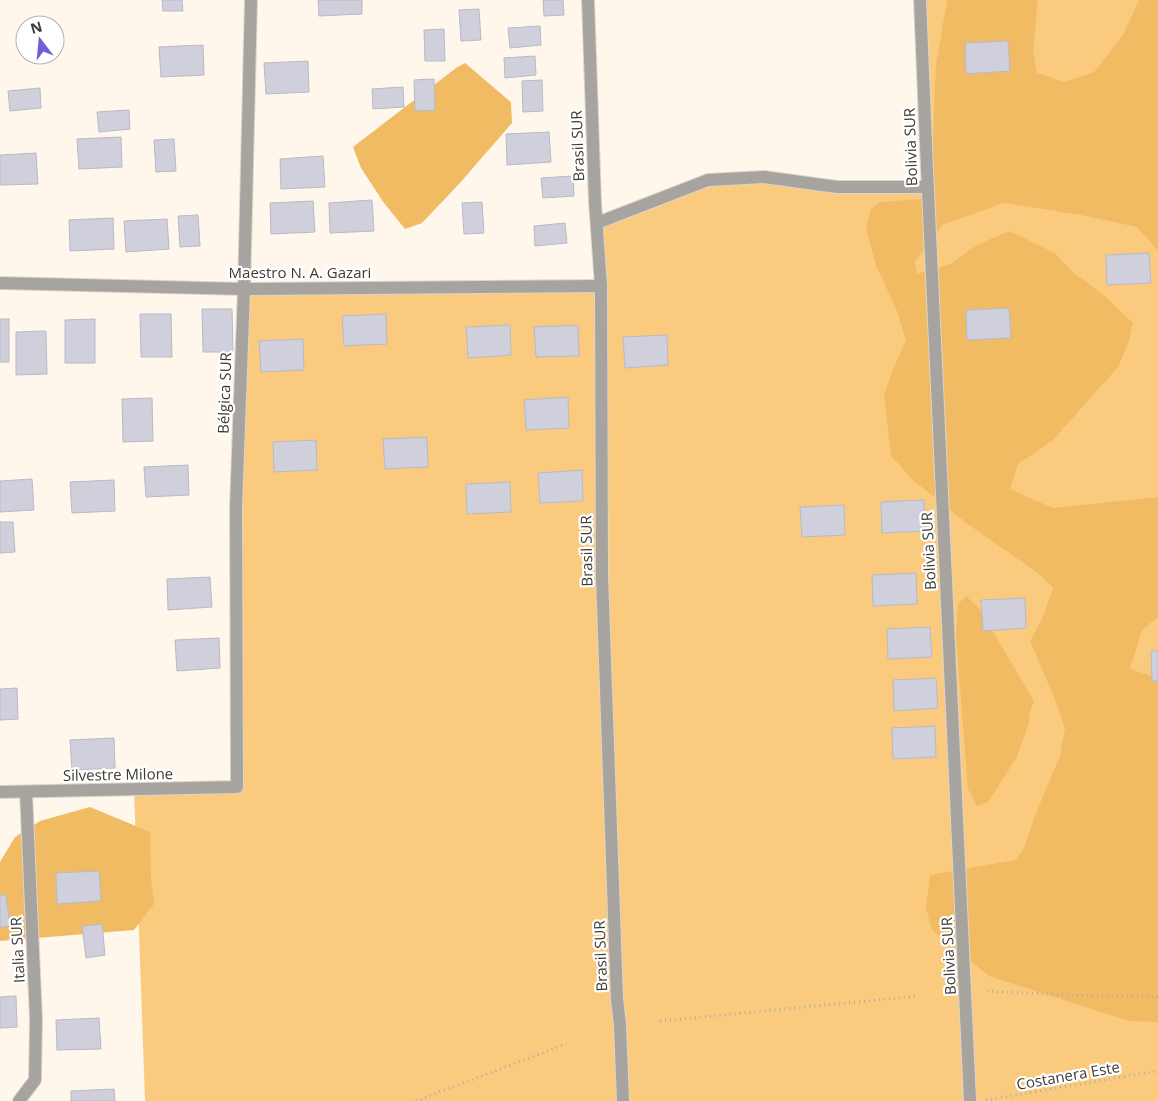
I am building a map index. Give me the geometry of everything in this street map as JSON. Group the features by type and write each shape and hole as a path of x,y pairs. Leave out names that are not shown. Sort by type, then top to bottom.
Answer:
{"street":[{"name":"Bélgica SUR","path":"237,787 236,507 244,289 251,0"},
{"name":"Brasil SUR","path":"588,0 595,202 601,286 602,576 623,1101"},
{"name":"Bolivia SUR","path":"920,0 970,1101"},
{"path":"597,223 708,180 764,177 837,187 928,187"},
{"name":"Maestro N. A. Gazari","path":"0,283 244,289 601,286"},
{"name":"Silvestre Milone","path":"0,792 237,787"},
{"name":"Italia SUR","path":"19,1101 35,1080 36,1018 26,792"}],"path":[{"path":"987,992 1158,997"},
{"path":"660,1021 918,996"},
{"path":"416,1101 566,1044"},
{"name":"Costanera Este","path":"981,1101 1158,1071"}],"shaded area":[{"path":"920,0 1158,0 1158,1101 145,1101 134,790 237,787 244,289 601,286 597,223 708,180 927,187"},
{"path":"947,0 1038,0 1033,50 1037,73 1065,82 1094,72 1123,35 1139,0 1158,0 1158,251 1137,227 1081,215 1004,203 942,225 915,262 917,274 950,264 977,245 1009,231 1055,253 1074,273 1106,297 1133,323 1129,341 1118,367 1053,440 1018,464 1010,489 1053,508 1158,497 1158,617 1142,630 1130,669 1158,678 1158,1022 1129,1021 989,976 932,930 926,908 930,875 1015,860 1023,850 1060,756 1065,729 1056,702 1030,641 1042,619 1053,588 1042,576 969,525 913,480 891,456 884,395 906,340 897,311 876,265 866,229 871,209 880,202 922,199 933,137 936,65"},
{"path":"465,63 511,102 512,123 422,223 405,229 384,203 361,168 353,147"},
{"path":"966,596 979,608 1034,701 1030,711 1029,723 1017,757 988,802 977,806 968,789 956,637 958,604"},
{"path":"90,807 150,832 151,878 154,904 134,930 0,941 0,862 15,837 40,821"}],"building":[{"path":"162,0 182,0 183,11 163,11"},
{"path":"318,0 362,0 362,14 319,16"},
{"path":"543,0 563,0 564,15 544,16"},
{"path":"479,9 481,40 461,41 459,10"},
{"path":"540,26 541,45 510,48 508,28"},
{"path":"444,29 445,61 425,61 424,30"},
{"path":"1008,41 1010,71 966,74 965,43"},
{"path":"203,45 204,75 161,77 159,47"},
{"path":"535,56 536,75 505,78 504,58"},
{"path":"308,61 309,92 266,94 264,63"},
{"path":"434,79 435,110 415,111 414,80"},
{"path":"542,80 543,111 523,112 522,81"},
{"path":"403,87 404,107 373,109 372,89"},
{"path":"40,88 41,108 10,111 8,91"},
{"path":"129,110 130,129 99,132 97,112"},
{"path":"549,132 551,162 507,165 506,134"},
{"path":"121,137 122,167 79,169 77,139"},
{"path":"174,139 176,171 156,172 154,140"},
{"path":"36,153 38,184 0,185 0,155"},
{"path":"323,156 325,187 281,189 280,159"},
{"path":"573,176 574,196 543,198 541,178"},
{"path":"372,200 374,231 330,233 329,203"},
{"path":"313,201 315,232 271,234 270,203"},
{"path":"482,202 484,233 464,234 462,203"},
{"path":"198,215 200,246 180,247 178,216"},
{"path":"113,218 114,249 70,251 69,220"},
{"path":"167,219 169,249 126,252 124,221"},
{"path":"565,223 567,243 535,246 534,226"},
{"path":"1149,253 1151,283 1107,285 1106,255"},
{"path":"1009,308 1011,338 967,340 966,310"},
{"path":"202,309 232,309 233,352 203,352"},
{"path":"140,314 171,314 172,357 141,357"},
{"path":"386,314 387,344 344,346 342,316"},
{"path":"0,319 9,319 9,362 0,362"},
{"path":"95,319 95,363 65,363 65,320"},
{"path":"510,325 511,355 468,358 466,327"},
{"path":"578,325 579,356 536,357 534,327"},
{"path":"46,331 47,374 16,375 16,332"},
{"path":"667,335 668,365 625,368 623,337"},
{"path":"303,339 304,370 261,372 259,341"},
{"path":"568,397 569,428 526,430 524,400"},
{"path":"152,398 153,441 123,442 122,399"},
{"path":"427,437 428,467 385,469 383,439"},
{"path":"316,440 317,470 274,472 273,442"},
{"path":"188,465 189,495 146,497 144,467"},
{"path":"582,470 583,501 540,503 538,473"},
{"path":"32,479 34,510 0,512 0,481"},
{"path":"114,480 115,511 72,513 70,482"},
{"path":"510,482 511,512 467,514 466,484"},
{"path":"924,500 925,531 882,533 881,502"},
{"path":"844,505 845,535 802,537 800,507"},
{"path":"0,522 13,522 15,552 0,553"},
{"path":"916,573 917,604 873,606 872,575"},
{"path":"210,577 212,607 168,610 167,579"},
{"path":"1025,598 1026,628 983,631 981,600"},
{"path":"930,627 932,657 888,659 887,629"},
{"path":"219,638 220,668 177,671 175,640"},
{"path":"1151,651 1158,651 1158,681 1152,681"},
{"path":"936,678 938,708 894,711 893,680"},
{"path":"17,688 18,719 0,720 0,689"},
{"path":"935,726 936,757 893,759 892,728"},
{"path":"114,738 115,768 72,770 70,740"},
{"path":"99,871 101,901 57,904 56,873"},
{"path":"0,895 6,895 10,926 0,927"},
{"path":"102,924 105,955 86,958 82,926"},
{"path":"16,996 17,1027 0,1028 0,997"},
{"path":"99,1018 101,1049 57,1050 56,1020"},
{"path":"114,1089 115,1101 71,1101 71,1091"}]}
